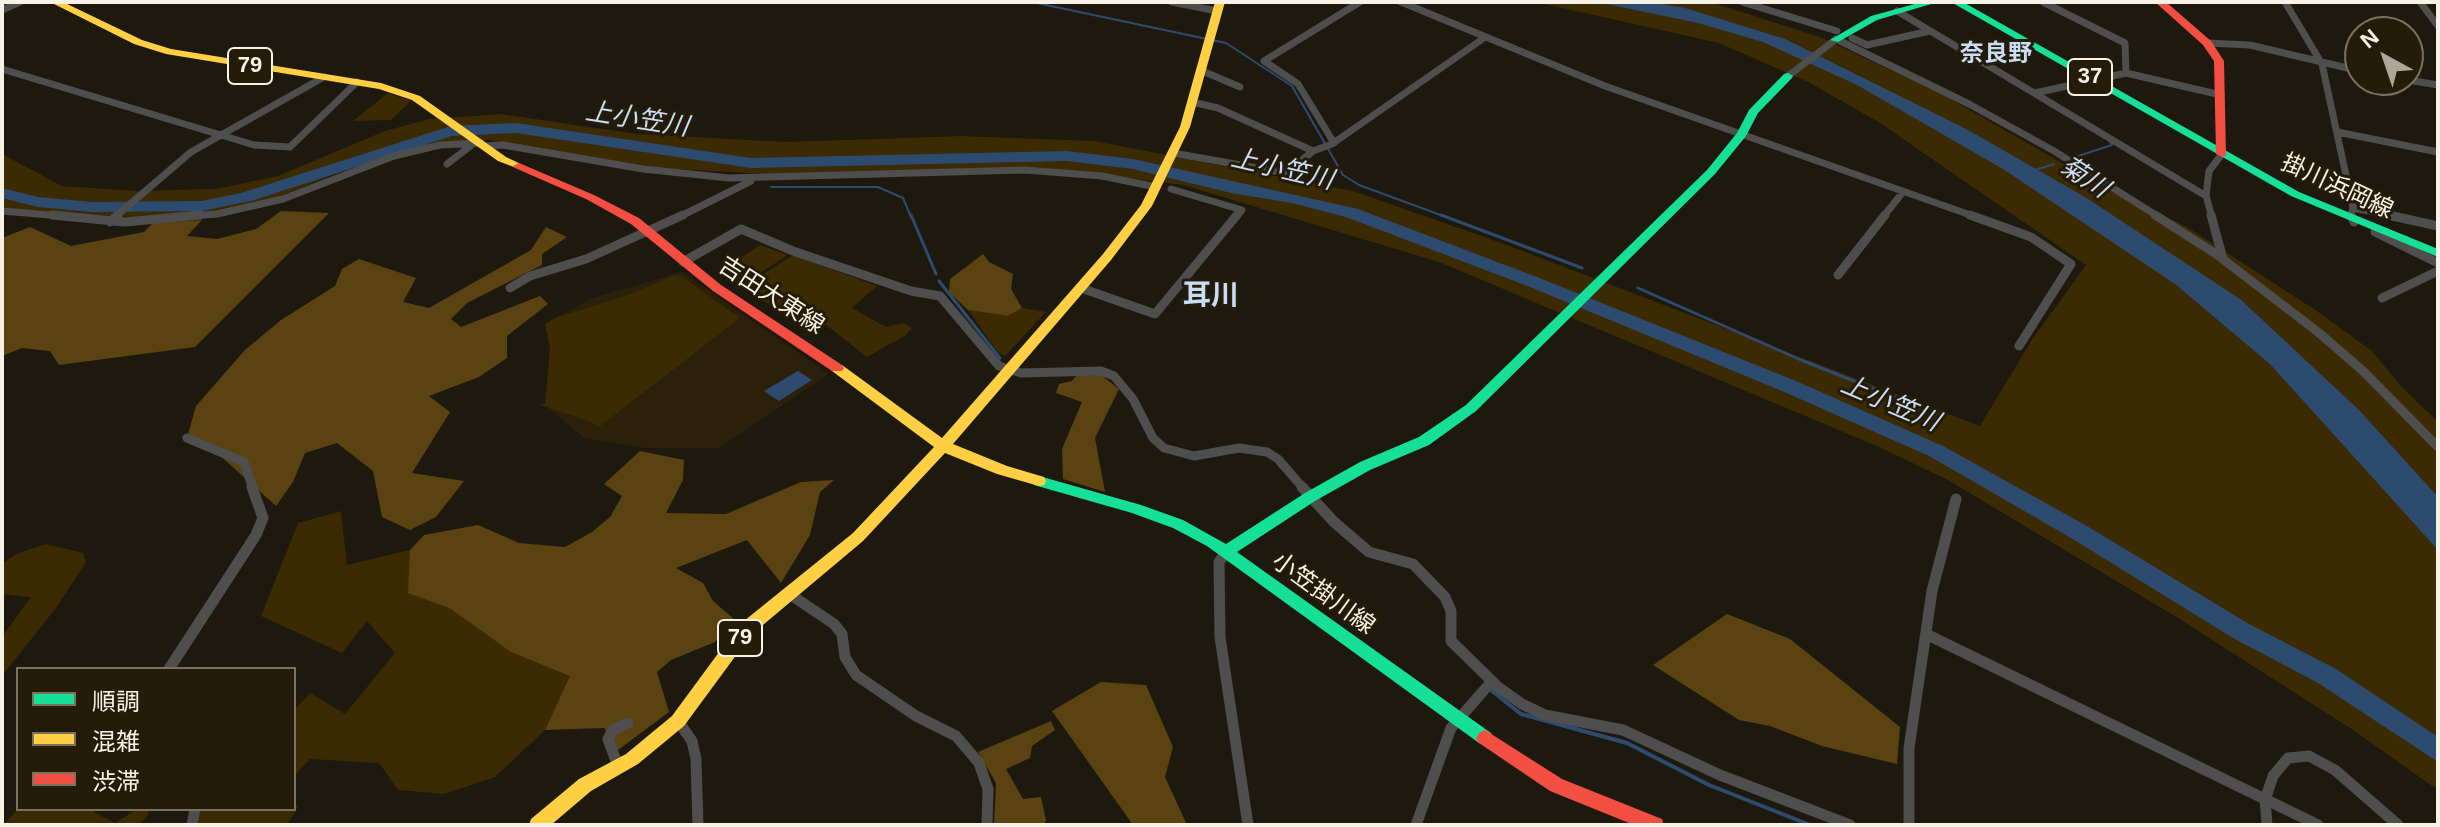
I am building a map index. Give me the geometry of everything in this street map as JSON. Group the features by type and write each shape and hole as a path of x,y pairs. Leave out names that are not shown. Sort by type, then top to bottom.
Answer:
{"main road":[{"name":"吉田大東線","path":"55,2 138,42 170,52 357,82 406,93 508,162 620,213 650,232 717,288 801,341 943,446"},
{"path":"1840,37 1860,24 1933,2"},
{"name":"掛川浜岡線","path":"1956,2 2295,194 2351,214 2438,253"},
{"path":"2160,2 2207,43 2219,61 2222,154"},
{"path":"943,446 1081,288 1163,185 1192,102 1218,7"},
{"path":"1227,551 1310,497 1365,466 1424,441 1471,408 1711,172 1742,134 1753,112 1788,76"},
{"name":"小笠掛川線","path":"943,446 1002,470 1178,524 1227,551 1457,720 1556,785 1655,825"},
{"name":"79","path":"538,825 585,785 618,766 678,721 745,630 858,537 943,446"}],"street":[{"path":"2,10 20,2"},
{"path":"1172,2 1218,7"},
{"path":"1333,144 1302,88 1264,61 1360,2"},
{"path":"1401,2 1484,38 2031,237 2071,264 2019,346"},
{"path":"1742,2 1867,45 1930,31"},
{"path":"2043,2 2125,43 2126,73"},
{"path":"2285,2 2322,64 2351,214"},
{"path":"2420,2 2438,26"},
{"path":"1897,11 2206,196"},
{"path":"1788,76 1840,37"},
{"path":"1840,37 1882,64 1969,104 2054,151 2223,259 2363,371 2438,447"},
{"path":"1173,153 1286,173 1313,151 1333,144 1484,38"},
{"path":"2207,43 2250,45 2344,68"},
{"path":"2,69 254,145 290,147 357,82"},
{"path":"1200,70 1240,87"},
{"path":"2035,93 2126,73 2221,95"},
{"path":"114,219 191,152 324,77"},
{"path":"1192,102 1218,108 1313,151"},
{"path":"2337,132 2438,152"},
{"path":"447,164 479,143"},
{"path":"2,211 165,221 238,211 283,199 394,156 440,145 479,143 674,173 757,178 1025,170 1102,176 1163,185 1242,210 1155,314 1081,288"},
{"path":"2222,154 2209,171 2206,196 2223,259"},
{"path":"510,288 530,276 586,259 650,232 757,178"},
{"path":"1838,275 1903,192"},
{"path":"2351,214 2438,226"},
{"path":"2351,214 2438,263"},
{"path":"683,262 741,229 793,251 911,291 940,296 990,358 1008,369 1021,373 1101,371 1114,376 1133,399 1153,438 1164,448 1194,456 1239,448 1267,452 1278,459 1334,522 1369,552 1413,564 1440,589 1451,611 1451,641 1492,681 1522,704 1545,715 1623,730 1720,775 1850,825"},
{"path":"2382,298 2438,271"},
{"path":"170,667 251,544 263,518 244,462 187,438"},
{"path":"1909,825 1909,748 1932,591 1956,499"},
{"path":"1227,551 1219,562 1220,637 1248,825"},
{"path":"788,593 834,624 842,634 845,657 856,675 916,716 956,736 979,763 988,789 987,825"},
{"path":"1926,634 2318,825"},
{"path":"1416,825 1451,728 1492,681"},
{"path":"678,721 692,741 696,759 698,825"},
{"path":"618,766 608,739 613,730 628,723"},
{"path":"2267,825 2265,800 2273,776 2288,758 2309,756 2335,770 2398,825"}],"shaded area":[{"path":"1536,2 1710,2 1820,37 1945,96 2101,185 2187,227 2314,309 2372,351 2402,387 2438,422 2438,790 2353,730 2178,618 1948,480 1879,447 1439,262 1183,185 1059,170 782,175 642,167 488,140 438,142 375,158 266,202 215,212 151,218 2,210 2,154 62,186 136,191 216,189 278,176 385,131 429,119 501,114 637,134 786,142 961,136 1094,141 1353,191 1507,245 1980,426 2033,338 2086,265 1877,121 1808,82 1719,43"},
{"path":"388,93 411,101 391,120 353,121"},
{"path":"281,211 329,213 195,347 59,365 50,351 22,348 2,356 2,238 30,227 71,246 144,232 153,223 202,220 187,236 217,239 256,229"},
{"path":"546,227 567,237 542,254 542,265 467,303 451,319 461,327 540,296 548,304 507,336 507,358 479,377 429,396 450,412 412,473 464,481 436,517 410,530 382,517 373,471 337,443 305,453 293,482 276,506 206,443 187,438 196,406 245,350 281,320 335,286 342,269 359,259 416,278 403,302 429,308 531,250"},
{"path":"760,245 788,255 742,285 720,272"},
{"path":"983,254 989,262 1013,274 1011,289 1022,308 1008,316 968,310 949,292 950,279"},
{"path":"793,255 877,286 852,308 886,327 903,323 912,328 906,335 867,357 812,314 797,321 742,288"},
{"path":"682,272 829,374 719,448 645,448 584,438 548,408 555,318 593,298"},
{"path":"675,275 684,278 740,318 599,427 541,405 545,403 550,348 545,324"},
{"path":"1022,308 1046,312 1005,356 998,352 968,310 1008,316"},
{"path":"1101,375 1119,389 1095,438 1105,492 1063,479 1062,449 1082,402 1056,393 1059,384 1072,381 1076,376"},
{"path":"640,451 684,460 683,480 666,513 726,514 801,482 834,480 820,492 810,535 781,583 747,540 676,568 703,583 713,601 734,619 715,642 671,660 657,672 669,712 618,750 604,728 545,730 570,676 511,652 451,609 408,593 410,550 424,535 478,525 519,543 565,547 592,532 610,517 622,496 604,484"},
{"path":"341,511 347,565 410,550 414,595 451,609 571,676 545,730 495,777 444,794 398,790 379,763 310,759 296,774 296,708 310,693 345,714 395,653 367,621 342,653 261,616 298,523"},
{"path":"46,544 83,553 86,562 56,608 2,676 2,637 31,597 2,594 2,564 16,554"},
{"path":"1727,614 1790,639 1900,727 1897,764 1822,746 1770,726 1739,720 1653,665"},
{"path":"1101,682 1146,685 1173,747 1165,777 1187,825 1133,825 1052,711"},
{"path":"1051,721 1055,730 1032,746 1030,758 1006,769 1023,799 1041,797 1046,820 1044,825 994,825 996,783 978,752"},
{"path":"16,811 95,811 115,823 134,811 147,811 149,814 139,825 3,825"},
{"path":"196,811 296,811 287,825 193,825"}],"water":[{"path":"1597,2 1652,2 1685,8 1785,39 1968,130 2085,197 2240,299 2359,410 2438,497 2438,550 2270,364 2175,284 2003,169 1857,85 1763,42 1698,23"},
{"path":"798,371 812,380 779,401 764,391"}],"waterway":[{"path":"1032,2 1226,43 1292,86 1343,175 1359,185 1446,217"},
{"name":"上小笠川","path":"2,193 38,202 92,207 202,206 245,197 451,131 516,128 751,163 1067,156 1133,164 1231,188 1292,198 1352,213 1536,283 1789,386 1936,451 2079,532 2241,631 2327,676 2438,751"},
{"name":"菊川","path":"2075,157 2112,145 2110,142"},
{"name":"菊川","path":"2035,170 2054,164"},
{"path":"771,187 878,187 903,198 911,217"},
{"path":"911,215 936,274"},
{"path":"1441,215 1582,268"},
{"path":"939,281 1000,358"},
{"path":"1638,288 1801,360 1937,414"},
{"path":"1492,691 1521,714 1627,743 1709,785 1810,825"}],"traffic: fast":[{"path":"1835,40 1874,18 1933,2"},
{"path":"1956,2 2295,194 2438,253"},
{"path":"1227,551 1310,497 1365,466 1424,441 1471,408 1711,172 1742,134 1753,112 1788,76"},
{"path":"1039,481 1136,509 1178,524 1212,542 1485,738"}],"traffic: slow":[{"path":"55,2 138,42 170,52 381,86 416,98 502,159 519,166"},
{"path":"1039,481 943,446 1107,257 1146,206 1185,127 1220,2"},
{"path":"538,825 585,785 632,759 678,721 745,630 858,537 943,446 837,368"}],"traffic: jam":[{"path":"2160,2 2207,43 2219,61 2222,154"},
{"path":"519,166 590,197 635,221 717,288 837,368"},
{"path":"1485,738 1556,785 1655,825"}],"district":[{"name":"奈良野","path":"1996,54"},
{"name":"耳川","path":"1211,296"}]}
